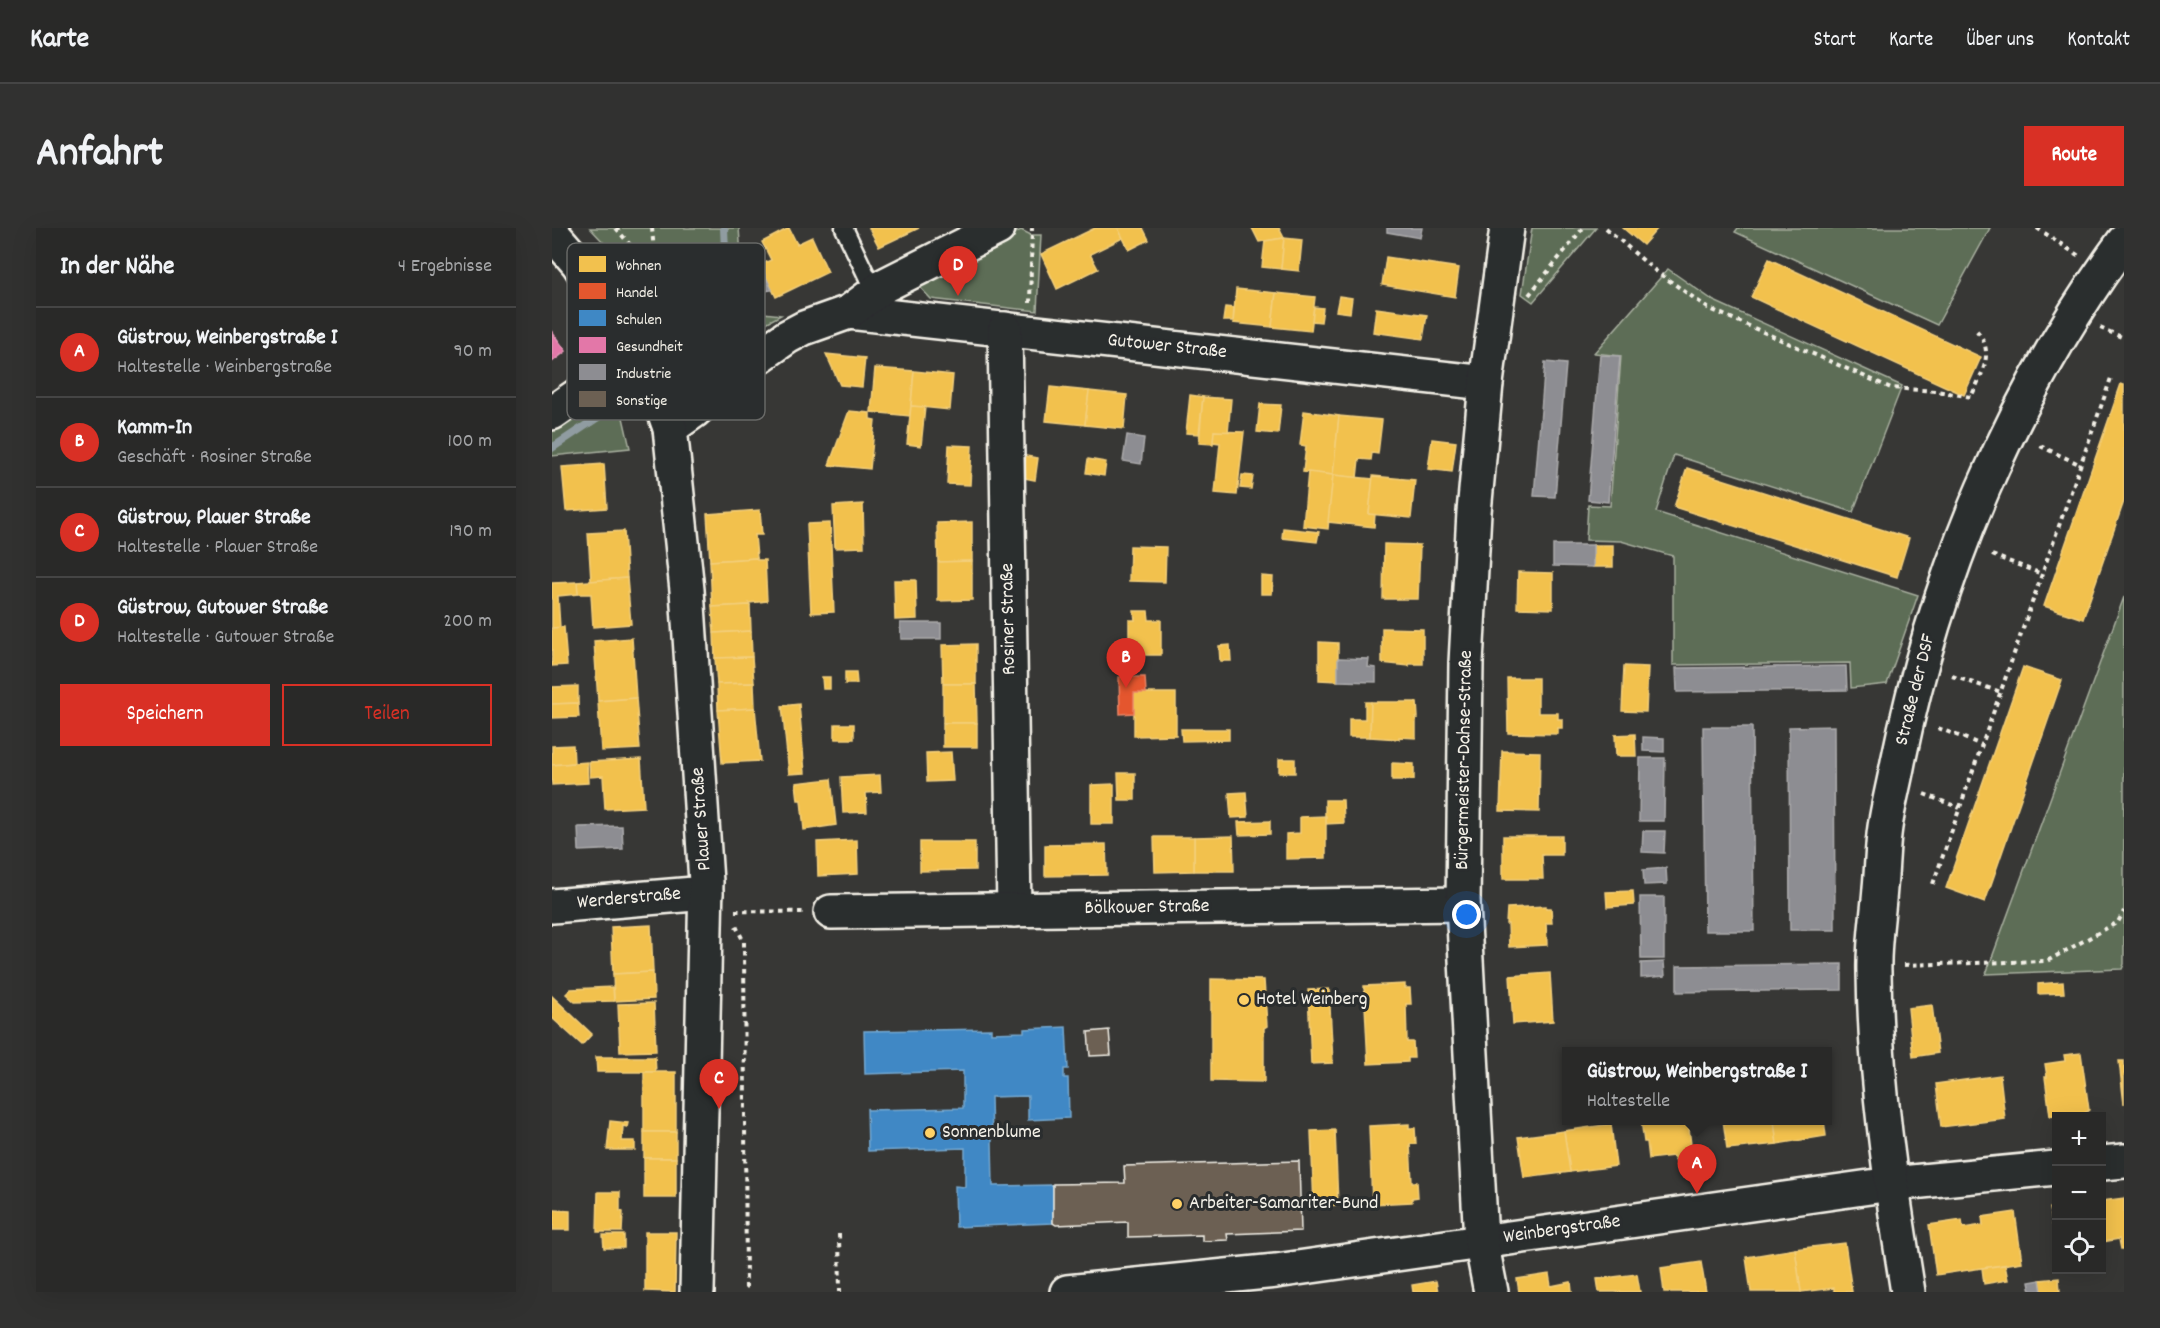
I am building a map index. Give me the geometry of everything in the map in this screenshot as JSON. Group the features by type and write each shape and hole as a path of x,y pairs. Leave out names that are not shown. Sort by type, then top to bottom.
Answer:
{"street":[{"path":"765,352 804,328 849,312 874,291 999,228"},
{"name":"Bürgermeister-Dahse-Straße","path":"1491,1292 1481,1241 1463,904 1466,663 1474,512 1486,383 1507,228"},
{"name":"Plauer Straße","path":"552,233 567,250"},
{"name":"Straße der DSF","path":"1908,1292 1891,1184 1879,1077 1873,969 1885,828 1906,723 1942,593 1975,506 2017,416 2072,317 2124,241"},
{"name":"Gutower Straße","path":"849,312 1486,383"},
{"name":"Rosiner Straße","path":"1005,329 1014,910"},
{"path":"552,413 567,403"},
{"name":"Plauer Straße","path":"667,420 687,590 717,901 697,1292"},
{"path":"670,428 681,420"},
{"name":"Werderstraße","path":"552,906 717,901"},
{"name":"Bölkower Straße","path":"831,912 1463,904"},
{"path":"2106,1163 2124,1161"},
{"name":"Weinbergstraße","path":"1067,1292 1276,1271 1891,1184 2052,1168"}],"lane":[{"path":"844,228 874,291"}],"path":[{"path":"616,228 628,243"},
{"path":"652,228 653,243"},
{"path":"1030,304 1032,228"},
{"path":"1523,302 1583,228"},
{"path":"1606,228 1653,269 1708,308 1891,388 1935,391 1971,397 1987,362 1982,335 1974,328"},
{"path":"2037,228 2101,272"},
{"path":"1933,884 2111,378"},
{"path":"2040,447 2081,465"},
{"path":"1992,555 2042,574"},
{"path":"1952,676 2001,692"},
{"path":"1938,728 1982,745"},
{"path":"1924,794 1960,808"},
{"path":"717,901 768,912"},
{"path":"1873,969 1891,965 2047,961 2118,922 2124,911"},
{"path":"839,1234 840,1292"}],"green space":[{"path":"590,228 739,228 740,243 604,243"},
{"path":"1532,228 1596,228 1533,302 1522,294"},
{"path":"1738,228 1990,228 1937,325 1735,232"},
{"path":"1021,230 1031,235 1041,235 1037,311 931,299 916,283"},
{"path":"1668,269 1714,301 1902,386 1853,512 1674,455 1656,512 1918,595 1887,684 1851,688 1850,663 1673,665 1673,556 1621,541 1586,540 1588,505 1610,506 1621,356 1594,353"},
{"path":"765,313 781,315 765,324"},
{"path":"567,418 567,420 624,420 630,448 552,456 552,429"},
{"path":"2124,597 2124,964 2122,969 1986,974"}],"building: Wohnen":[{"path":"789,228 797,244 812,237 828,272 776,297 765,275 765,263 771,260 765,243 762,242"},
{"path":"869,228 919,228 879,247"},
{"path":"1095,228 1118,228 1123,238 1090,254 1098,269 1057,289 1041,254"},
{"path":"1118,228 1143,228 1149,240 1129,250"},
{"path":"1252,228 1279,228 1284,238 1259,242"},
{"path":"1623,228 1658,228 1643,245"},
{"path":"1284,238 1281,269 1262,267 1265,241"},
{"path":"1284,238 1302,240 1299,271 1281,269"},
{"path":"1386,257 1459,268 1455,297 1382,285"},
{"path":"1769,259 1981,357 1964,395 1751,297"},
{"path":"1236,289 1276,293 1272,327 1233,323"},
{"path":"1276,293 1315,297 1311,331 1272,327"},
{"path":"1339,296 1352,298 1350,313 1336,311"},
{"path":"1225,307 1234,308 1233,321 1223,321"},
{"path":"1314,307 1323,308 1321,322 1312,321"},
{"path":"1376,308 1427,315 1423,339 1373,332"},
{"path":"826,354 865,358 862,387 840,385"},
{"path":"875,368 914,371 910,416 871,412"},
{"path":"914,371 953,375 950,410 911,406"},
{"path":"2121,384 2124,385 2124,501 2083,619 2044,606"},
{"path":"1050,387 1089,391 1085,425 1046,421"},
{"path":"1089,391 1127,395 1124,429 1085,425"},
{"path":"1190,395 1203,397 1199,434 1186,433"},
{"path":"1203,397 1231,399 1228,433 1214,431 1213,444 1199,443"},
{"path":"1260,404 1281,405 1278,434 1257,432"},
{"path":"911,406 925,407 921,446 907,444"},
{"path":"849,411 870,413 870,419 875,420 870,469 829,465"},
{"path":"1304,411 1339,416 1333,475 1303,472 1306,446 1300,445"},
{"path":"1339,416 1382,420 1378,454 1372,453 1371,460 1359,459 1357,478 1333,475"},
{"path":"1214,431 1244,432 1237,495 1215,493 1220,443 1213,442"},
{"path":"1432,439 1456,442 1452,472 1428,469"},
{"path":"949,445 972,446 970,485 947,484"},
{"path":"1026,456 1038,458 1035,480 1024,478"},
{"path":"1088,459 1106,462 1104,476 1086,473"},
{"path":"604,464 607,508 566,511 562,467"},
{"path":"1687,468 1909,538 1897,577 1674,507"},
{"path":"1308,472 1333,475 1328,529 1303,526"},
{"path":"1242,475 1253,476 1251,489 1240,488"},
{"path":"1333,475 1373,479 1369,514 1375,514 1374,527 1328,522"},
{"path":"1373,476 1415,480 1411,518 1369,514"},
{"path":"863,504 864,547 835,548 833,506"},
{"path":"760,510 762,535 755,535 757,558 710,561 707,514"},
{"path":"972,522 972,561 938,562 937,523"},
{"path":"830,523 834,612 811,613 807,524"},
{"path":"1283,528 1319,532 1317,542 1282,538"},
{"path":"624,531 627,578 591,581 588,533"},
{"path":"1384,544 1420,545 1418,599 1383,599"},
{"path":"1593,545 1613,545 1613,567 1593,567"},
{"path":"1130,546 1166,547 1165,582 1129,581"},
{"path":"757,558 757,560 765,560 767,601 749,603 750,605 712,607 710,561"},
{"path":"972,561 972,600 938,601 938,562"},
{"path":"1518,572 1553,573 1553,609 1517,608"},
{"path":"1261,576 1273,577 1272,594 1261,594"},
{"path":"627,578 631,624 593,627 591,594 578,594 577,582"},
{"path":"894,580 916,580 917,619 895,620"},
{"path":"577,582 578,594 558,596 560,628 552,628 552,583"},
{"path":"750,605 751,631 714,633 712,607"},
{"path":"1134,611 1148,611 1149,620 1161,620 1161,655 1129,655 1129,620 1135,620"},
{"path":"564,627 567,665 552,666 552,628"},
{"path":"1382,628 1423,629 1423,664 1409,664 1409,666 1382,663"},
{"path":"751,631 752,657 715,658 714,633"},
{"path":"632,638 636,698 598,701 594,641"},
{"path":"1319,642 1338,643 1338,681 1319,680"},
{"path":"976,644 976,684 943,684 942,645"},
{"path":"1230,645 1231,661 1220,661 1219,646"},
{"path":"752,657 754,683 717,684 715,658"},
{"path":"1624,666 1648,667 1646,712 1622,711"},
{"path":"2023,667 2062,680 1985,902 1946,888"},
{"path":"845,672 856,672 857,684 845,684"},
{"path":"822,677 830,677 830,689 823,689"},
{"path":"1507,678 1538,678 1538,713 1558,713 1558,719 1562,719 1562,728 1558,728 1558,734 1508,733"},
{"path":"754,683 755,708 718,710 717,684"},
{"path":"943,684 976,684 977,723 943,723"},
{"path":"578,686 578,703 552,704 552,687"},
{"path":"1134,693 1176,693 1176,735 1134,736"},
{"path":"636,698 640,749 601,751 598,701"},
{"path":"1365,702 1371,702 1370,737 1349,737 1349,719 1365,719"},
{"path":"1371,702 1417,702 1416,738 1370,737"},
{"path":"578,703 579,717 552,718 552,704"},
{"path":"799,704 805,773 789,774 782,706"},
{"path":"755,708 760,761 722,763 718,710"},
{"path":"943,723 977,723 977,747 943,747"},
{"path":"835,724 854,724 854,739 835,739"},
{"path":"1181,729 1229,729 1229,740 1182,741"},
{"path":"1635,734 1636,756 1616,756 1615,735"},
{"path":"573,745 574,763 552,765 552,746"},
{"path":"1502,751 1540,752 1539,812 1500,811"},
{"path":"951,752 953,781 927,782 926,753"},
{"path":"641,759 644,807 605,809 603,776 590,777 589,762"},
{"path":"1279,759 1295,759 1295,773 1279,773"},
{"path":"587,762 588,783 552,785 552,765"},
{"path":"1392,763 1414,764 1414,780 1392,780"},
{"path":"1118,773 1135,773 1135,800 1119,800"},
{"path":"880,775 881,792 866,793 867,812 843,813 841,777"},
{"path":"831,779 836,825 804,830 801,800 798,800 796,783"},
{"path":"1114,784 1114,824 1091,824 1091,785"},
{"path":"1246,792 1248,817 1231,818 1229,793"},
{"path":"1325,800 1343,800 1344,823 1325,824"},
{"path":"1326,816 1326,858 1286,859 1286,834 1300,833 1300,817"},
{"path":"1270,821 1270,834 1239,835 1238,822"},
{"path":"1233,836 1234,871 1194,871 1194,837"},
{"path":"1503,836 1562,836 1562,855 1542,855 1543,879 1503,879"},
{"path":"1154,837 1194,837 1194,871 1155,872"},
{"path":"857,840 858,874 818,876 817,842"},
{"path":"920,842 975,842 975,870 920,871"},
{"path":"1106,844 1107,875 1045,876 1045,845"},
{"path":"1633,891 1634,905 1607,907 1606,892"},
{"path":"1546,906 1546,908 1551,908 1552,923 1546,923 1547,945 1509,947 1508,924 1506,924 1507,908"},
{"path":"651,925 653,972 613,974 611,927"},
{"path":"653,972 654,999 614,1001 613,974"},
{"path":"1550,973 1553,1021 1513,1024 1510,976"},
{"path":"1211,979 1264,980 1267,1026 1264,1028 1264,1082 1211,1081"},
{"path":"2063,982 2064,993 2038,994 2038,984"},
{"path":"1405,984 1405,988 1410,988 1411,1004 1406,1004 1407,1042 1413,1042 1414,1058 1408,1058 1408,1062 1368,1064 1364,986"},
{"path":"613,987 614,1001 575,1002 566,994 571,989"},
{"path":"1329,989 1333,1063 1311,1064 1308,990"},
{"path":"552,996 592,1034 582,1045 552,1018"},
{"path":"654,1003 656,1051 620,1052 618,1004"},
{"path":"1932,1005 1938,1053 1913,1057 1908,1008"},
{"path":"2081,1053 2089,1110 2086,1112 2052,1112 2050,1116 2045,1064 2065,1061 2064,1055"},
{"path":"596,1057 655,1057 656,1072 597,1072"},
{"path":"2119,1061 2124,1061 2124,1104"},
{"path":"644,1072 676,1072 676,1132 644,1132"},
{"path":"2000,1075 2005,1119 1941,1127 1936,1084"},
{"path":"610,1121 628,1123 627,1127 623,1126 622,1141 635,1141 635,1150 607,1150"},
{"path":"1409,1124 1409,1128 1415,1128 1416,1144 1410,1144 1412,1182 1417,1182 1418,1197 1412,1198 1412,1202 1372,1204 1369,1126"},
{"path":"1611,1125 1616,1166 1570,1172 1564,1131"},
{"path":"1642,1125 1689,1125 1692,1153 1682,1163 1676,1161 1673,1156 1649,1159 1647,1142 1644,1142"},
{"path":"1724,1125 1775,1125 1777,1144 1727,1149"},
{"path":"1775,1125 1825,1125 1826,1136 1777,1144"},
{"path":"1335,1130 1338,1205 1314,1207 1311,1131"},
{"path":"1564,1131 1570,1172 1524,1178 1518,1137"},
{"path":"644,1132 676,1132 676,1158 644,1158"},
{"path":"644,1158 676,1158 676,1198 644,1198"},
{"path":"598,1192 620,1192 620,1211 623,1212 622,1232 597,1232"},
{"path":"2124,1198 2124,1249 2121,1249 2119,1239 2106,1241 2106,1200"},
{"path":"554,1210 570,1211 570,1230 553,1230"},
{"path":"2015,1212 2022,1262 1936,1275 1929,1225 1962,1220 1963,1228 1983,1225 1982,1217"},
{"path":"645,1232 676,1232 675,1292 645,1291"},
{"path":"603,1235 624,1235 624,1248 604,1248"},
{"path":"1845,1243 1852,1292 1834,1292 1834,1288 1801,1292 1795,1249"},
{"path":"1795,1249 1801,1292 1751,1292 1746,1257"},
{"path":"1701,1262 1706,1292 1664,1292 1661,1268"},
{"path":"2005,1265 2008,1280 1984,1284 1982,1268"},
{"path":"1549,1274 1551,1286 1571,1282 1572,1292 1519,1292 1517,1279"},
{"path":"1637,1274 1640,1292 1599,1292 1597,1279"},
{"path":"2059,1278 2060,1292 2042,1292 2040,1280"},
{"path":"1436,1281 1438,1292 1413,1292 1412,1285"}],"building: Handel":[{"path":"1119,677 1145,677 1146,693 1134,693 1134,713 1120,714"}],"building: Schulen":[{"name":"Sonnenblume","path":"1066,1027 1068,1069 1064,1069 1064,1078 1068,1078 1069,1118 1028,1120 1028,1096 991,1097 993,1186 1053,1185 1053,1223 956,1227 955,1186 965,1187 965,1148 868,1151 867,1108 868,1110 963,1108 963,1071 865,1074 864,1031 991,1029 991,1033"}],"building: Gesundheit":[{"path":"552,332 566,351 552,362"}],"building: Industrie":[{"path":"1387,228 1422,228 1420,238 1387,232"},
{"path":"765,275 772,290 765,291"},
{"path":"1600,355 1620,356 1608,502 1588,500"},
{"path":"1545,362 1566,364 1555,497 1534,496"},
{"path":"1127,435 1144,438 1141,464 1123,461"},
{"path":"1553,545 1593,545 1593,567 1553,566"},
{"path":"900,623 941,623 941,639 901,639"},
{"path":"1338,658 1369,659 1368,667 1376,668 1376,682 1338,681"},
{"path":"1846,666 1847,690 1677,692 1676,668"},
{"path":"1834,726 1835,930 1790,930 1789,727"},
{"path":"1703,727 1752,727 1754,931 1705,931"},
{"path":"1643,737 1664,738 1664,752 1643,751"},
{"path":"1640,758 1665,758 1664,821 1639,821"},
{"path":"622,826 623,849 579,851 578,827"},
{"path":"1643,831 1665,831 1664,853 1642,852"},
{"path":"1666,868 1667,884 1644,885 1643,870"},
{"path":"1640,897 1664,897 1664,959 1641,959"},
{"path":"1664,962 1665,976 1641,978 1641,963"},
{"path":"1842,964 1842,990 1677,992 1677,966"},
{"path":"2040,1280 2042,1292 2031,1292 2029,1282"}],"building: Sonstige":[{"path":"1109,1030 1111,1055 1090,1056 1088,1032"},
{"name":"Arbeiter-Samariter-Bund","path":"1299,1161 1301,1231 1227,1234 1228,1240 1202,1241 1202,1235 1128,1237 1128,1222 1056,1225 1053,1223 1053,1184 1125,1183 1124,1166"}],"waterway":[{"path":"724,228 725,243"},
{"path":"552,448 594,420"}],"place":[{"name":"Güstrow, Gutower Straße","path":"958,296"},
{"name":"Kamm-In","path":"1126,688"},
{"name":"Hotel Weinberg","path":"1244,1000"},
{"name":"Güstrow, Plauer Straße","path":"719,1109"},
{"name":"Sonnenblume","path":"930,1133"},
{"name":"Güstrow, Weinbergstraße I","path":"1697,1194"},
{"name":"Arbeiter-Samariter-Bund","path":"1177,1204"}]}
